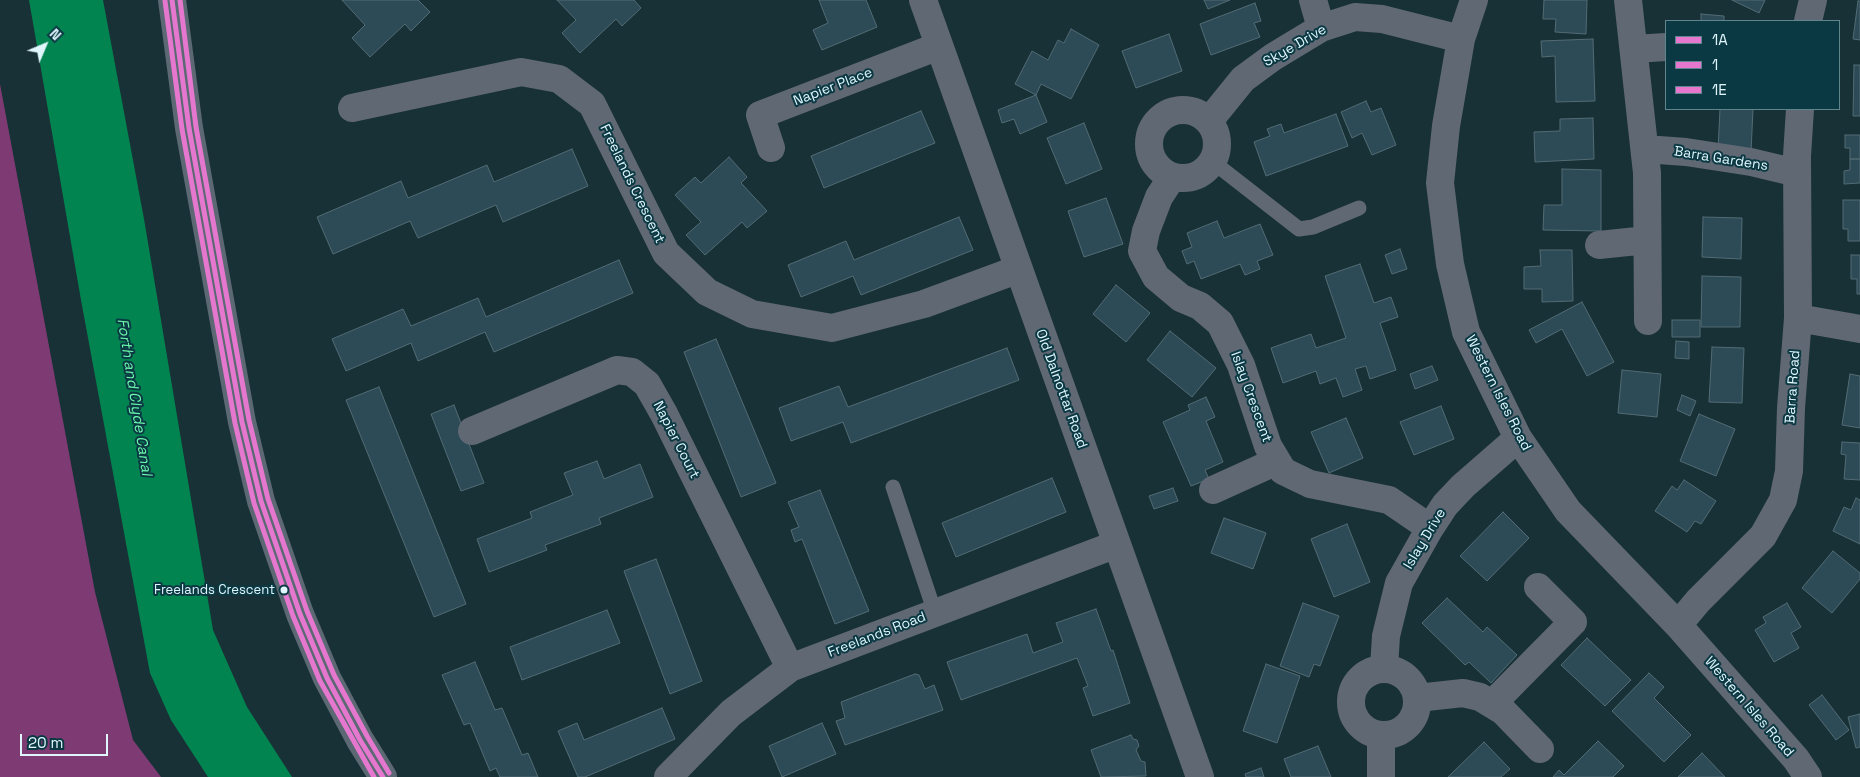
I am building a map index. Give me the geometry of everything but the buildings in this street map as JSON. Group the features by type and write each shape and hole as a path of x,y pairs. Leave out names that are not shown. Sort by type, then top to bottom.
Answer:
{"main road":[{"path":"172,0 189,128 242,422 261,501 300,614 328,678 360,740 383,777"}],"street":[{"name":"Old Dalnottar Road","path":"923,0 1200,777"},
{"path":"1313,0 1321,28"},
{"name":"Western Isles Road","path":"1474,0 1461,39 1446,126 1440,183 1450,264 1466,332 1518,438 1568,512 1678,625 1796,759 1808,777"},
{"path":"1628,0 1645,150 1648,321"},
{"path":"1808,20 1812,0"},
{"name":"Skye Drive","path":"1209,121 1243,79 1273,57 1321,28 1355,17 1382,19 1461,39"},
{"name":"Napier Place","path":"771,148 760,115 939,46"},
{"path":"1634,49 1665,47"},
{"name":"Freelands Crescent","path":"352,108 521,72 559,79 592,104 666,253 707,292 752,314 832,328 924,304 1019,269"},
{"path":"1183,109 1199,113 1209,121 1216,133 1218,149 1213,162 1201,174 1193,178 1172,177 1157,168 1151,157 1149,147 1151,131 1160,118 1172,111 1183,109"},
{"name":"Barra Road","path":"1678,625 1698,601 1763,536 1783,500 1789,472 1791,408 1798,318 1796,173 1800,110"},
{"name":"Barra Gardens","path":"1645,150 1686,152 1750,162 1796,173"},
{"name":"Islay Crescent","path":"1172,177 1159,197 1146,230 1142,251 1156,277 1181,298 1200,306 1220,323 1241,364 1268,446 1283,471 1310,484 1389,500 1430,528"},
{"path":"1599,245 1647,240"},
{"path":"1798,318 1860,329"},
{"name":"Napier Court","path":"472,431 617,370 632,372 646,384 664,414 790,668"},
{"name":"Islay Drive","path":"1384,668 1386,636 1399,583 1430,528 1445,505 1463,486 1518,438"},
{"path":"1213,490 1277,461"},
{"name":"Freelands Road","path":"668,777 731,713 790,668 1117,544"},
{"path":"1492,704 1573,622 1538,586"},
{"path":"1384,668 1404,675 1414,688 1417,698 1413,718 1405,728 1393,734 1381,735 1371,733 1356,721 1352,714 1350,698 1353,688 1360,678 1375,669 1384,668"},
{"path":"1417,698 1463,693 1480,697 1503,710 1540,749"},
{"path":"1381,735 1382,777"}],"lane":[{"path":"1213,162 1299,229 1313,228 1359,208"},
{"path":"893,487 936,613"}],"shaded area":[{"path":"0,84 95,592 133,740 161,777 0,777"}],"water":[{"name":"Forth and Clyde Canal","path":"29,0 103,0 144,219 213,630 247,707 292,777 208,777 171,720 150,673 81,300"}],"transit line":[{"name":"1A","path":"172,0 189,128 242,422 261,501 300,614 327,678 360,740 383,777"},
{"name":"1E","path":"180,0 196,127 249,420 268,499 307,611 334,675 389,773"},
{"name":"1","path":"165,1 182,129 235,423 254,503 293,616 320,681 374,777"}],"place":[{"name":"Freelands Crescent","path":"284,590"}]}
